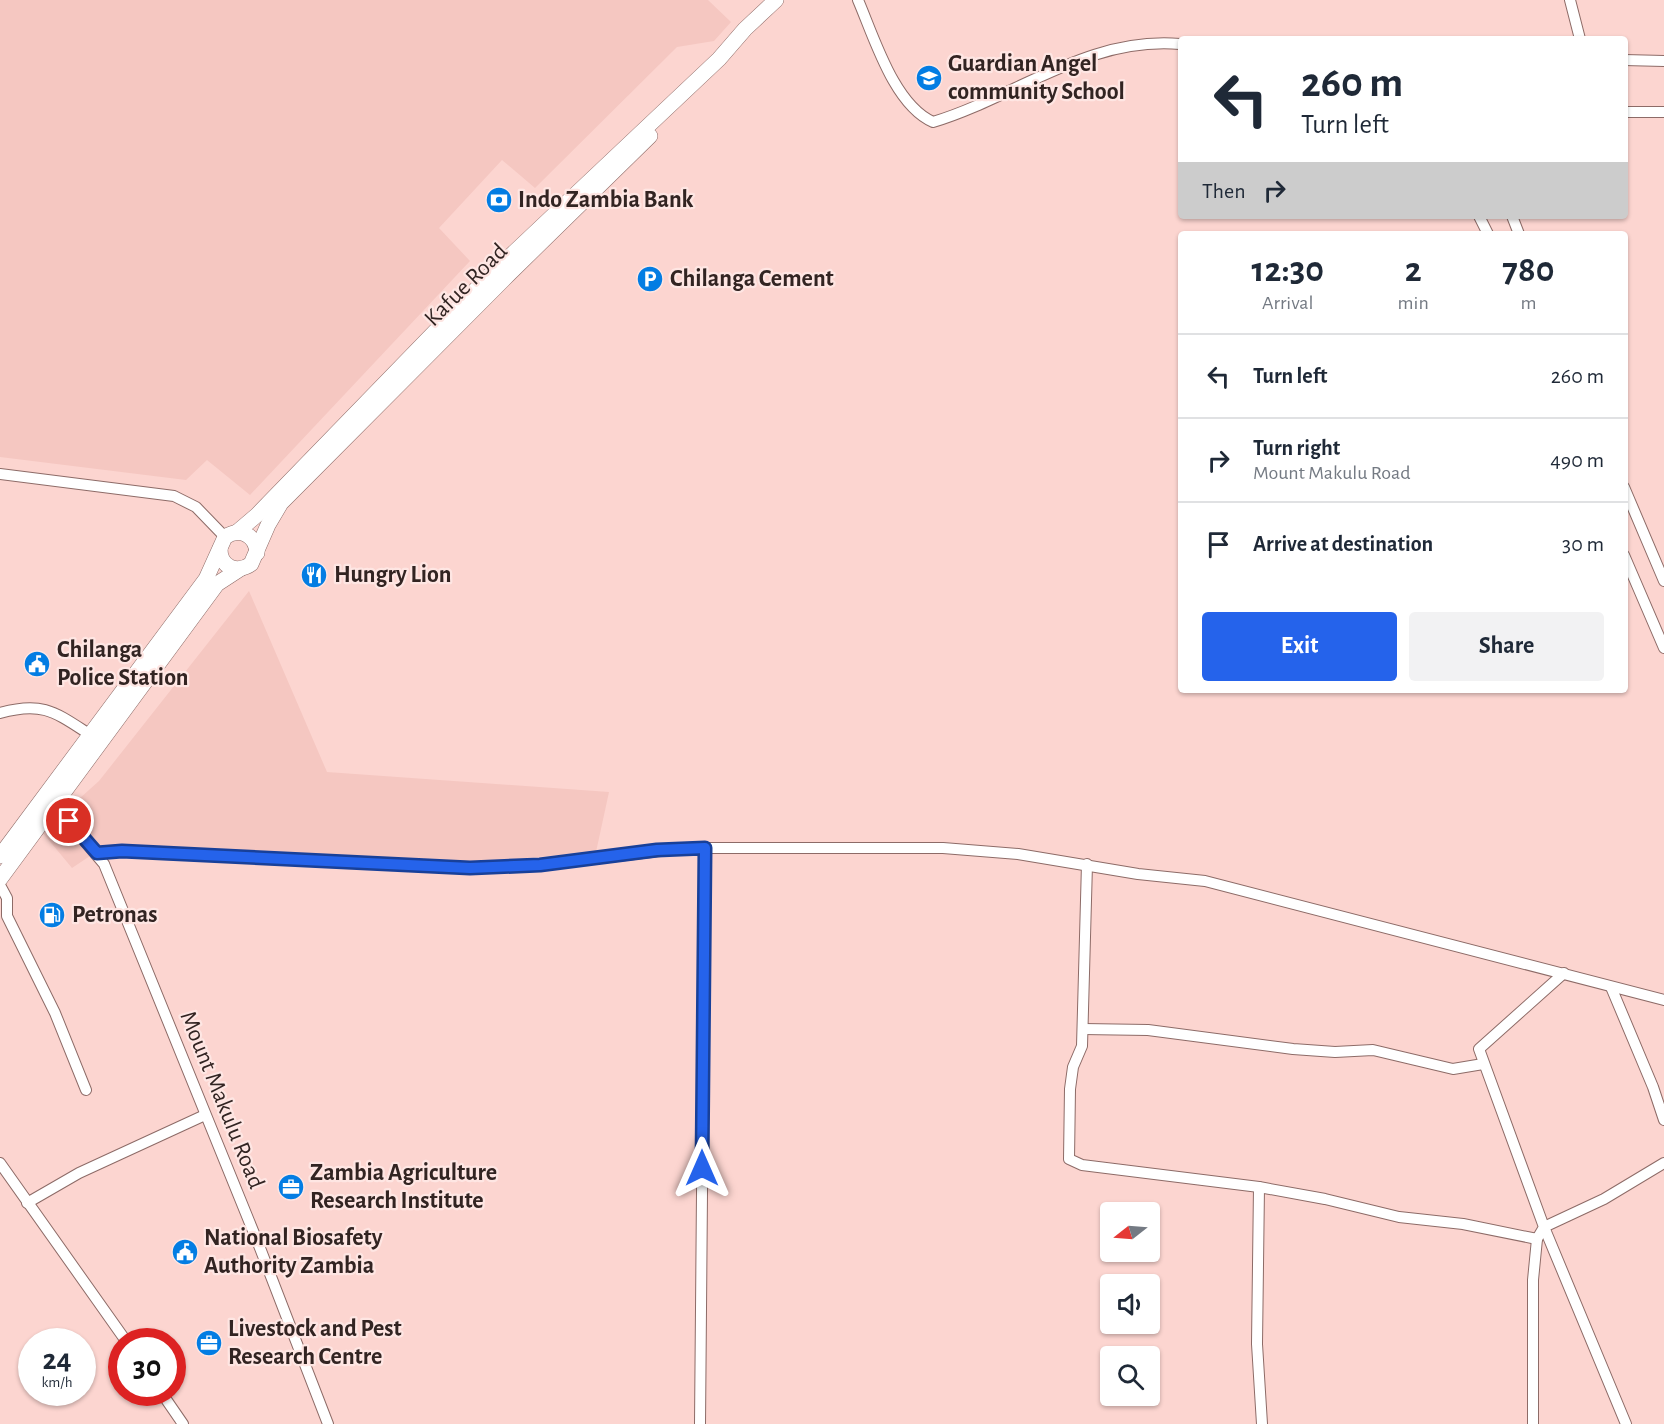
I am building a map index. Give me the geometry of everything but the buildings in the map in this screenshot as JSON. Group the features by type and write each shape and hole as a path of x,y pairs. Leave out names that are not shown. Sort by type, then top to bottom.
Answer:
{"highway":[{"name":"Kafue Road","path":"0,856 206,579 227,539 257,515 488,277 719,59 745,29 776,0"},
{"name":"Kafue Road","path":"257,553 268,525 281,502 717,70 719,59"},
{"path":"0,879 218,584 251,564 257,553 254,540 249,535 227,539 225,564 240,569"}],"street":[{"path":"858,0 883,60 903,95 923,118 933,123 965,112 1076,59 1146,44 1178,44"},
{"path":"1570,0 1579,36"},
{"path":"1628,60 1664,61"},
{"path":"1628,112 1664,112"},
{"path":"0,474 174,496 196,507 227,539"},
{"path":"1628,496 1664,581"},
{"path":"1628,564 1664,648"},
{"path":"0,713 29,707 44,708 89,734"},
{"name":"Mount Makulu Road","path":"54,805 97,853 141,950 260,1248 327,1424"},
{"path":"97,853 122,851 470,868 540,865 657,850 705,848 944,849 1018,854 1138,874 1205,881 1664,1000"},
{"path":"700,1424 705,848"},
{"path":"1087,864 1082,1046 1073,1067 1070,1089 1069,1159 1082,1165 1259,1187 1325,1199 1399,1217 1463,1224 1537,1239"},
{"path":"0,885 7,898 7,916 55,1012 86,1090"},
{"path":"1564,973 1485,1041 1479,1049 1544,1227 1626,1424"},
{"path":"1611,987 1653,1087 1664,1120"},
{"path":"1083,1029 1148,1030 1293,1049 1373,1050 1454,1069 1483,1064"},
{"path":"27,1203 79,1173 205,1114"},
{"path":"0,1163 117,1328"},
{"path":"1533,1424 1533,1280 1537,1239 1544,1227 1604,1199 1664,1163"},
{"path":"1259,1187 1257,1344 1262,1424"},
{"path":"171,1406 183,1424"}],"shaded area":[{"path":"0,0 708,0 731,22 714,41 677,47 535,188 502,160 439,228 470,261 250,495 207,460 186,480 0,457"},
{"path":"249,591 327,772 609,792 596,852 468,863 105,846 72,868 42,832 99,781"}],"place":[{"name":"Guardian Angel community School","path":"929,78"},
{"name":"Indo Zambia Bank","path":"499,200"},
{"name":"Chilanga Cement","path":"650,279"},
{"name":"Hungry Lion","path":"314,575"},
{"name":"Chilanga Police Station","path":"37,664"},
{"name":"Petronas","path":"52,915"},
{"name":"Zambia Agriculture Research Institute","path":"291,1187"},
{"name":"National Biosafety Authority Zambia","path":"185,1252"},
{"name":"Livestock and Pest Research Centre","path":"209,1343"}],"route":[{"path":"69,821 97,853 111,850 334,860 424,867 494,868 540,865 627,853 705,848 702,1168"}]}
